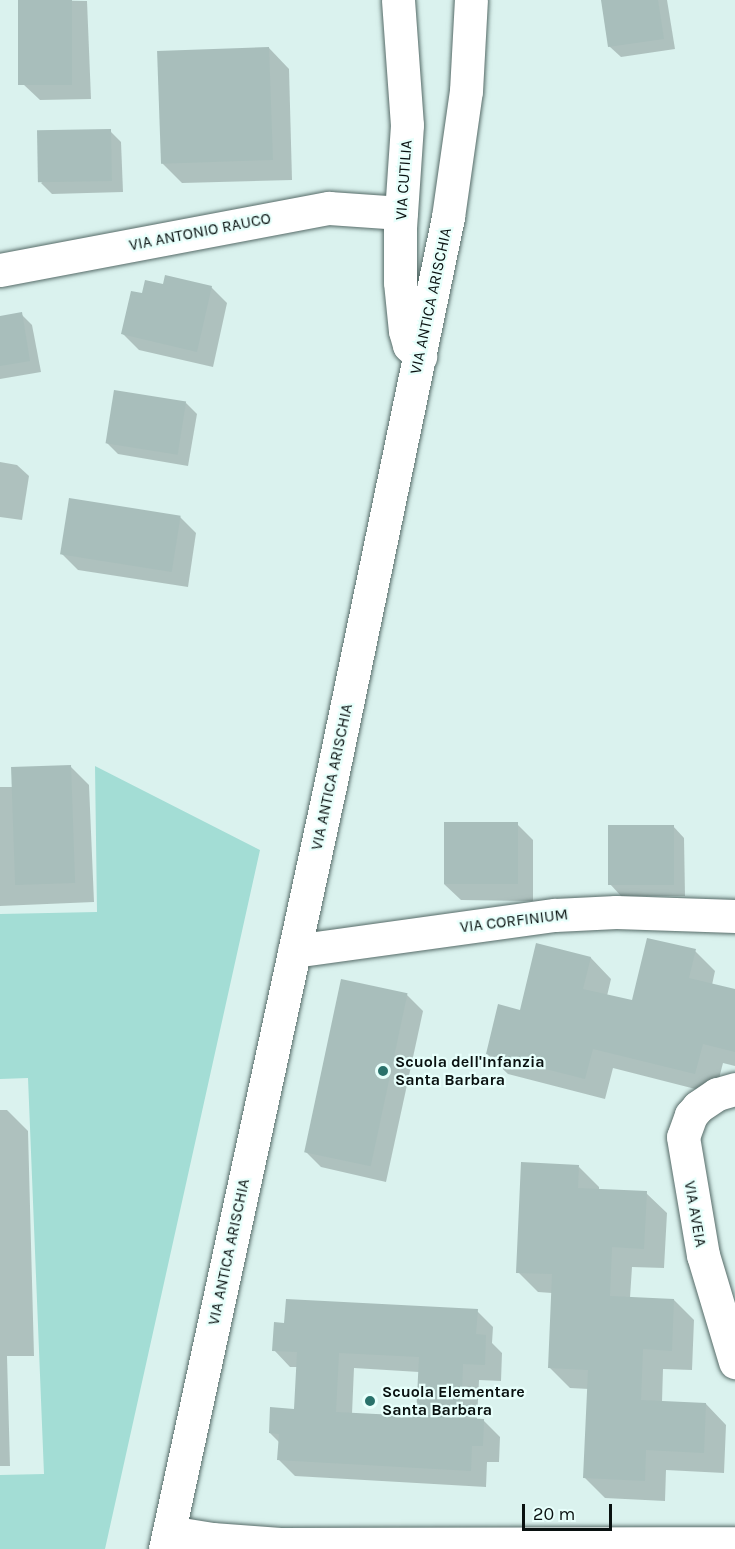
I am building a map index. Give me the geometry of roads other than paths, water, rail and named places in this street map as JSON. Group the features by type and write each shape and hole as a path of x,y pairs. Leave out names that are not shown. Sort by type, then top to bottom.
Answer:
{"street":[{"name":"VIA CUTILIA","path":"398,0 407,125 401,213 400,282 403,322 409,345 420,356"},
{"name":"VIA ANTICA ARISCHIA","path":"167,1540 420,356 461,138 469,60 471,0"},
{"name":"VIA ANTONIO RAUCO","path":"0,270 329,208 401,213"},
{"name":"VIA CORFINIUM","path":"294,951 555,915 616,912 735,916"},
{"name":"VIA AVEIA","path":"735,1089 717,1094 698,1107 691,1115 683,1137 703,1255 735,1362"},
{"path":"167,1540 212,1539 280,1544 735,1543"}],"place":[{"name":"Scuola dell'Infanzia Santa Barbara","path":"383,1071"},
{"name":"Scuola Elementare Santa Barbara","path":"370,1401"}]}
